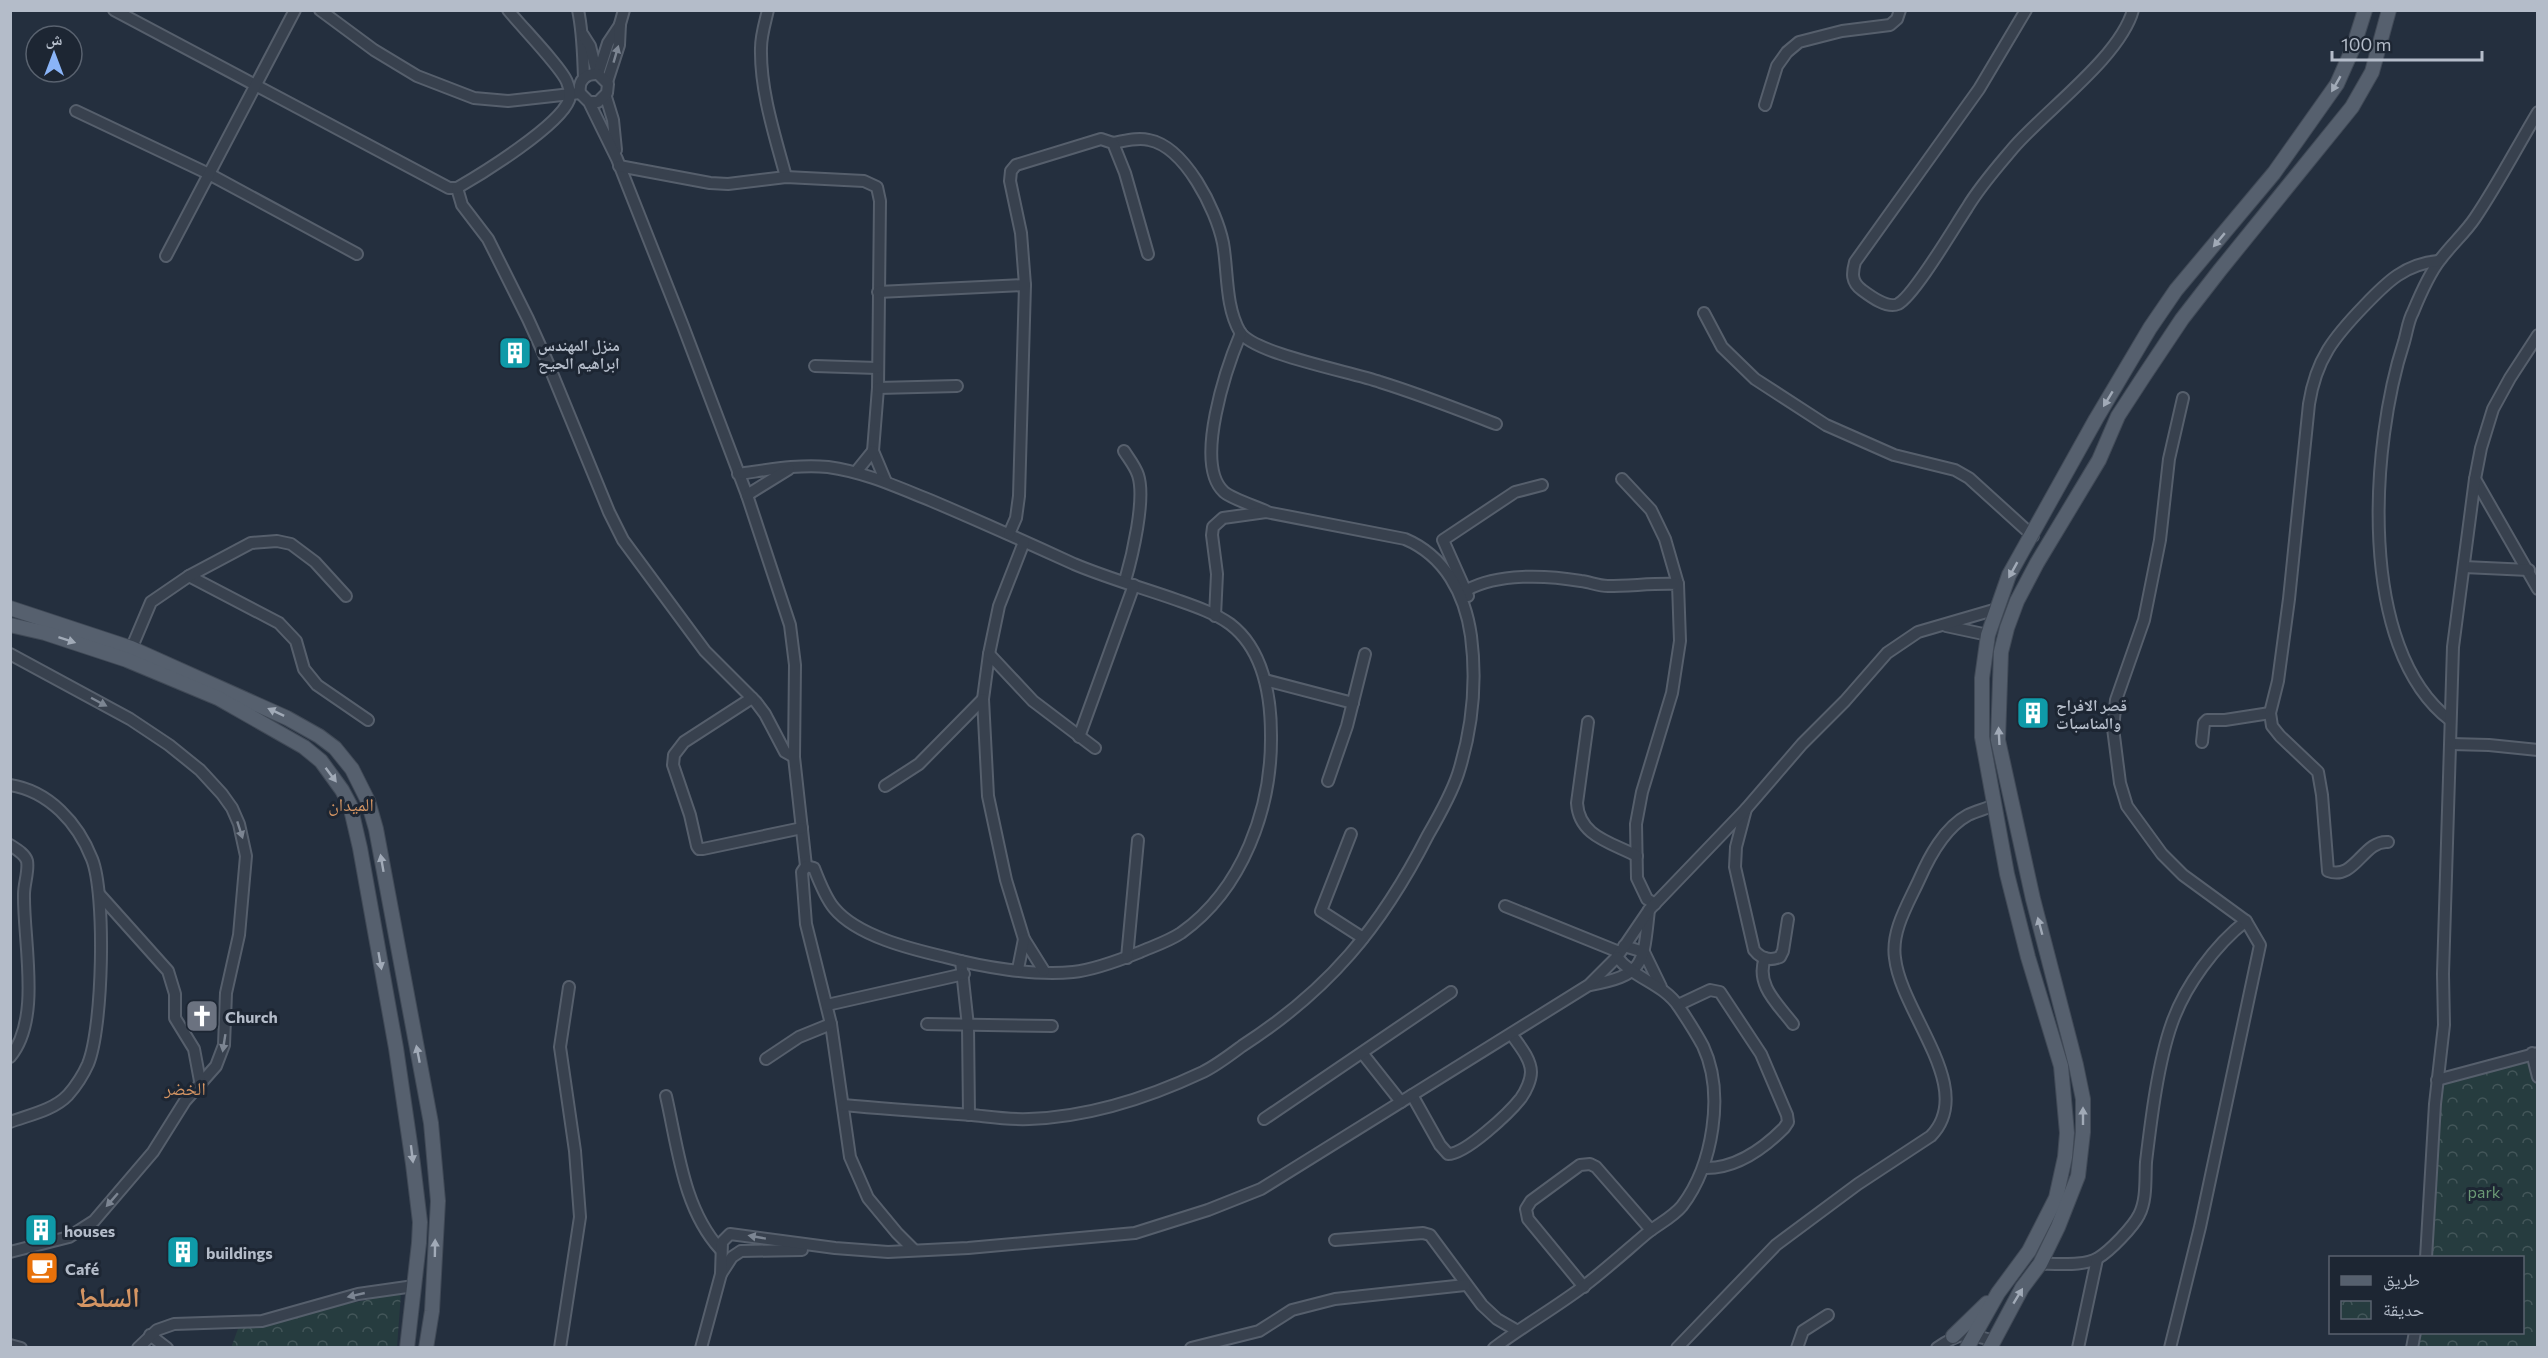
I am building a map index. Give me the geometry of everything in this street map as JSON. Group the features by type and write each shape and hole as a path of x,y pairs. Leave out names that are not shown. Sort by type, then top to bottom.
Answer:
{"main road":[{"path":"1971,1341 1998,1293 2029,1251 2056,1198 2066,1156 2067,1134 2061,1066 2018,915 1982,737 1983,665 1988,635 2009,575 2150,328 2176,290 2274,173 2337,84 2354,48 2365,10"},
{"path":"1992,1344 2022,1288 2040,1264 2058,1227 2078,1176 2083,1132 2083,1099 2076,1065 2033,899 1998,740 2001,652 2007,628 2022,591 2099,460 2118,416 2182,319 2352,107 2372,72 2389,10"},
{"path":"2063,478 2082,488"},
{"path":"10,608 287,718 319,736 334,748 352,770 368,801 376,829 431,1123 438,1201 432,1311 426,1347"},
{"path":"10,625 129,654 218,699 304,747 321,761 342,790 350,805 360,848 406,1110 420,1222 406,1347"},
{"path":"2061,1066 2076,1065"},
{"path":"414,1286 433,1284"},
{"path":"1953,1336 1998,1293"}],"street":[{"path":"114,10 449,188 457,188 494,166 563,110 584,78 581,47 583,35 578,10"},
{"path":"166,256 295,10"},
{"path":"320,10 374,50 417,76 463,95 499,101 575,93"},
{"path":"508,10 567,79 575,93 589,102 618,163 747,495 790,625 795,665 794,757 806,866 801,872 806,924 828,1005 850,1157 868,1198 914,1250"},
{"path":"601,77 608,43 620,24 624,10"},
{"path":"768,10 761,45 761,61 770,115 786,177"},
{"path":"1765,105 1777,66 1787,52 1799,42 1842,31 1890,25 1897,19 1900,10"},
{"path":"2026,10 1979,89 1855,262 1853,279 1857,286 1871,296 1890,305 1897,305 1905,298 1996,169 2016,145 2047,117 2102,59 2123,31 2133,10"},
{"path":"583,35 608,88 606,97 613,120 618,163"},
{"path":"584,78 601,77"},
{"path":"589,102 598,102 606,97"},
{"path":"76,111 209,174 357,254"},
{"path":"2450,720 2432,704 2419,687 2398,648 2387,604 2379,540 2381,472 2391,388 2412,314 2438,261 2474,220 2538,112"},
{"path":"1009,534 1016,518 1019,496 1025,285 1021,233 1010,181 1011,171 1016,165 1101,139 1113,143 1138,139 1150,140 1162,145 1198,180 1213,207 1223,242 1233,314 1241,333 1251,341 1288,357 1379,381 1496,424"},
{"path":"1113,143 1125,173 1148,254"},
{"path":"618,163 728,184 786,177 864,181 877,187 880,201 878,388 873,451 886,482"},
{"path":"457,188 462,205 488,239 528,319 609,512 623,540 705,651 765,714 784,752 794,757"},
{"path":"2388,842 2374,844 2347,870 2336,873 2328,871 2318,772 2280,736 2272,726 2270,713 2278,681 2287,619 2302,461 2315,374 2329,345 2380,288 2407,269 2422,263 2438,261"},
{"path":"878,292 1025,285"},
{"path":"1704,313 1722,347 1755,379 1826,425 1894,455 1955,470 1969,477 2032,536"},
{"path":"1241,333 1227,366 1210,449 1211,467 1224,492 1266,512 1405,538 1420,545 1432,554 1453,581 1468,611"},
{"path":"2426,1256 2437,1080 2444,1025 2443,974 2453,647 2481,448 2493,409 2538,335"},
{"path":"815,366 878,368"},
{"path":"878,388 957,386"},
{"path":"2170,1347 2200,1227 2245,1008 2260,951 2259,940 2246,921 2176,868 2162,854 2127,806 2120,783 2113,728 2116,700 2136,647 2150,595 2160,540 2169,459 2183,398"},
{"path":"856,472 873,451"},
{"path":"1079,737 1129,583 1140,490 1139,476 1124,451"},
{"path":"738,474 791,467 825,467 856,472 886,482 1088,570 1194,606 1228,622 1244,637 1265,680 1271,722 1271,765 1256,829 1243,861 1223,893 1205,913 1179,934 1127,958 1074,972 1044,971 960,961 904,947 857,926 833,907 813,868 806,866"},
{"path":"747,495 791,467"},
{"path":"1589,986 1613,981 1631,972 1640,963 1644,952 1652,907 1637,878 1636,824 1642,792 1672,693 1680,641 1678,584 1665,538 1651,510 1622,479"},
{"path":"2475,479 2538,588"},
{"path":"843,1105 1028,1119 1064,1116 1099,1109 1205,1071 1258,1036 1309,998 1338,970 1390,903 1417,857 1458,775 1475,689 1473,651 1467,590 1443,540 1515,492 1542,485"},
{"path":"1215,616 1217,574 1213,527 1223,518 1266,512"},
{"path":"129,654 151,602 189,576 251,543 277,541 291,544 315,562 346,596"},
{"path":"1024,542 999,606 983,699 988,796 1006,880 1024,939 1044,971"},
{"path":"2464,567 2529,570"},
{"path":"189,576 279,623 296,641 304,669 317,685 368,720"},
{"path":"1467,590 1494,580 1525,579 1561,578 1606,586 1678,584"},
{"path":"721,1274 720,1249 726,1237 734,1233 835,1248 888,1252 968,1248 1135,1233 1208,1210 1261,1189 1589,986 1620,952 1652,907 1746,809 1802,744 1845,701 1887,653 1918,632 1997,609"},
{"path":"1945,626 1988,635"},
{"path":"10,654 130,719 169,745 212,781 235,816 243,840 246,873 236,954 226,993 224,1045 216,1066 200,1081 153,1152 94,1221 69,1238 10,1252"},
{"path":"989,654 1033,701 1095,748"},
{"path":"1328,781 1353,703 1365,654"},
{"path":"1265,680 1353,703"},
{"path":"752,698 684,742 674,755 673,765 690,815 697,846 703,849 802,828"},
{"path":"885,786 919,764 983,699"},
{"path":"2202,742 2204,723 2207,720 2225,720 2270,713"},
{"path":"1588,722 1577,803 1578,816 1588,831 1637,856"},
{"path":"2451,744 2538,750"},
{"path":"10,785 24,787 52,803 68,819 92,859 100,896 97,1007 88,1063 69,1094 58,1103 10,1122"},
{"path":"1677,1347 1776,1245 1858,1184 1931,1136 1940,1127 1947,1106 1943,1079 1932,1048 1900,984 1894,956 1896,935 1902,915 1928,861 1946,834 1968,815 1994,805"},
{"path":"1746,809 1736,847 1735,867 1754,950 1765,958 1780,957 1788,919"},
{"path":"1350,834 1321,911 1363,938"},
{"path":"1127,958 1138,840"},
{"path":"10,845 27,861 24,893 28,984 23,1035 10,1058"},
{"path":"100,896 168,971 175,994 175,1018 194,1049 200,1081"},
{"path":"1505,906 1620,952 1644,952"},
{"path":"2078,1347 2097,1259 2128,1229 2139,1214 2159,1081 2172,1025 2179,1006 2216,952 2231,933 2246,921"},
{"path":"1018,969 1024,939"},
{"path":"1620,952 1631,972 1661,987"},
{"path":"1494,1347 1516,1330 1584,1287 1681,1207 1704,1168 1714,1106 1711,1077 1703,1047 1678,1005 1661,987 1644,952"},
{"path":"1765,958 1761,969 1766,989 1793,1024"},
{"path":"960,961 964,974 968,1026 969,1115"},
{"path":"828,1005 964,974"},
{"path":"560,1347 580,1217 575,1150 560,1047 569,987"},
{"path":"1678,1005 1710,990 1720,992 1761,1054 1787,1115 1788,1122 1776,1136 1742,1159 1723,1167 1704,1168"},
{"path":"1264,1119 1452,992"},
{"path":"765,1059 799,1037 831,1024"},
{"path":"927,1024 1052,1026"},
{"path":"1412,1095 1440,1145 1448,1154 1454,1154 1481,1135 1521,1098 1528,1086 1531,1072 1529,1062 1512,1035"},
{"path":"2437,1080 2535,1053 2538,1077"},
{"path":"1363,1054 1401,1102"},
{"path":"666,1096 691,1200 704,1229 720,1249"},
{"path":"1584,1287 1528,1219 1526,1209 1531,1201 1580,1165 1590,1164 1596,1167 1651,1230"},
{"path":"1335,1240 1423,1233 1430,1235 1488,1311 1516,1330"},
{"path":"701,1347 721,1274 732,1257 749,1249 835,1248"},
{"path":"2040,1264 2097,1259"},
{"path":"1191,1347 1259,1331 1292,1310 1335,1299 1466,1285"},
{"path":"138,1347 150,1335 174,1324 262,1321 358,1294 414,1286"},
{"path":"1797,1347 1803,1331 1828,1315"},
{"path":"150,1335 167,1347"},
{"path":"1937,1347 1953,1336 1992,1344"},
{"path":"10,1345 21,1347"}],"green space":[{"name":"park","path":"2532,1053 2538,1077 2537,1347 2412,1348 2415,1334 2524,1334 2524,1256 2426,1256 2437,1080"},
{"path":"401,1293 397,1347 231,1348 239,1326"}],"place":[{"name":"منزل المهندس ابراهيم الحيح","path":"515,353"},
{"name":"قصر الافراح والمناسبات","path":"2033,713"},
{"name":"Church","path":"202,1016"},
{"name":"houses","path":"41,1230"},
{"name":"buildings","path":"183,1252"},
{"name":"Café","path":"42,1268"}],"district":[{"name":"الميدان","path":"351,804"},
{"name":"الخضر","path":"185,1088"},
{"name":"السلط","path":"108,1296"}]}
